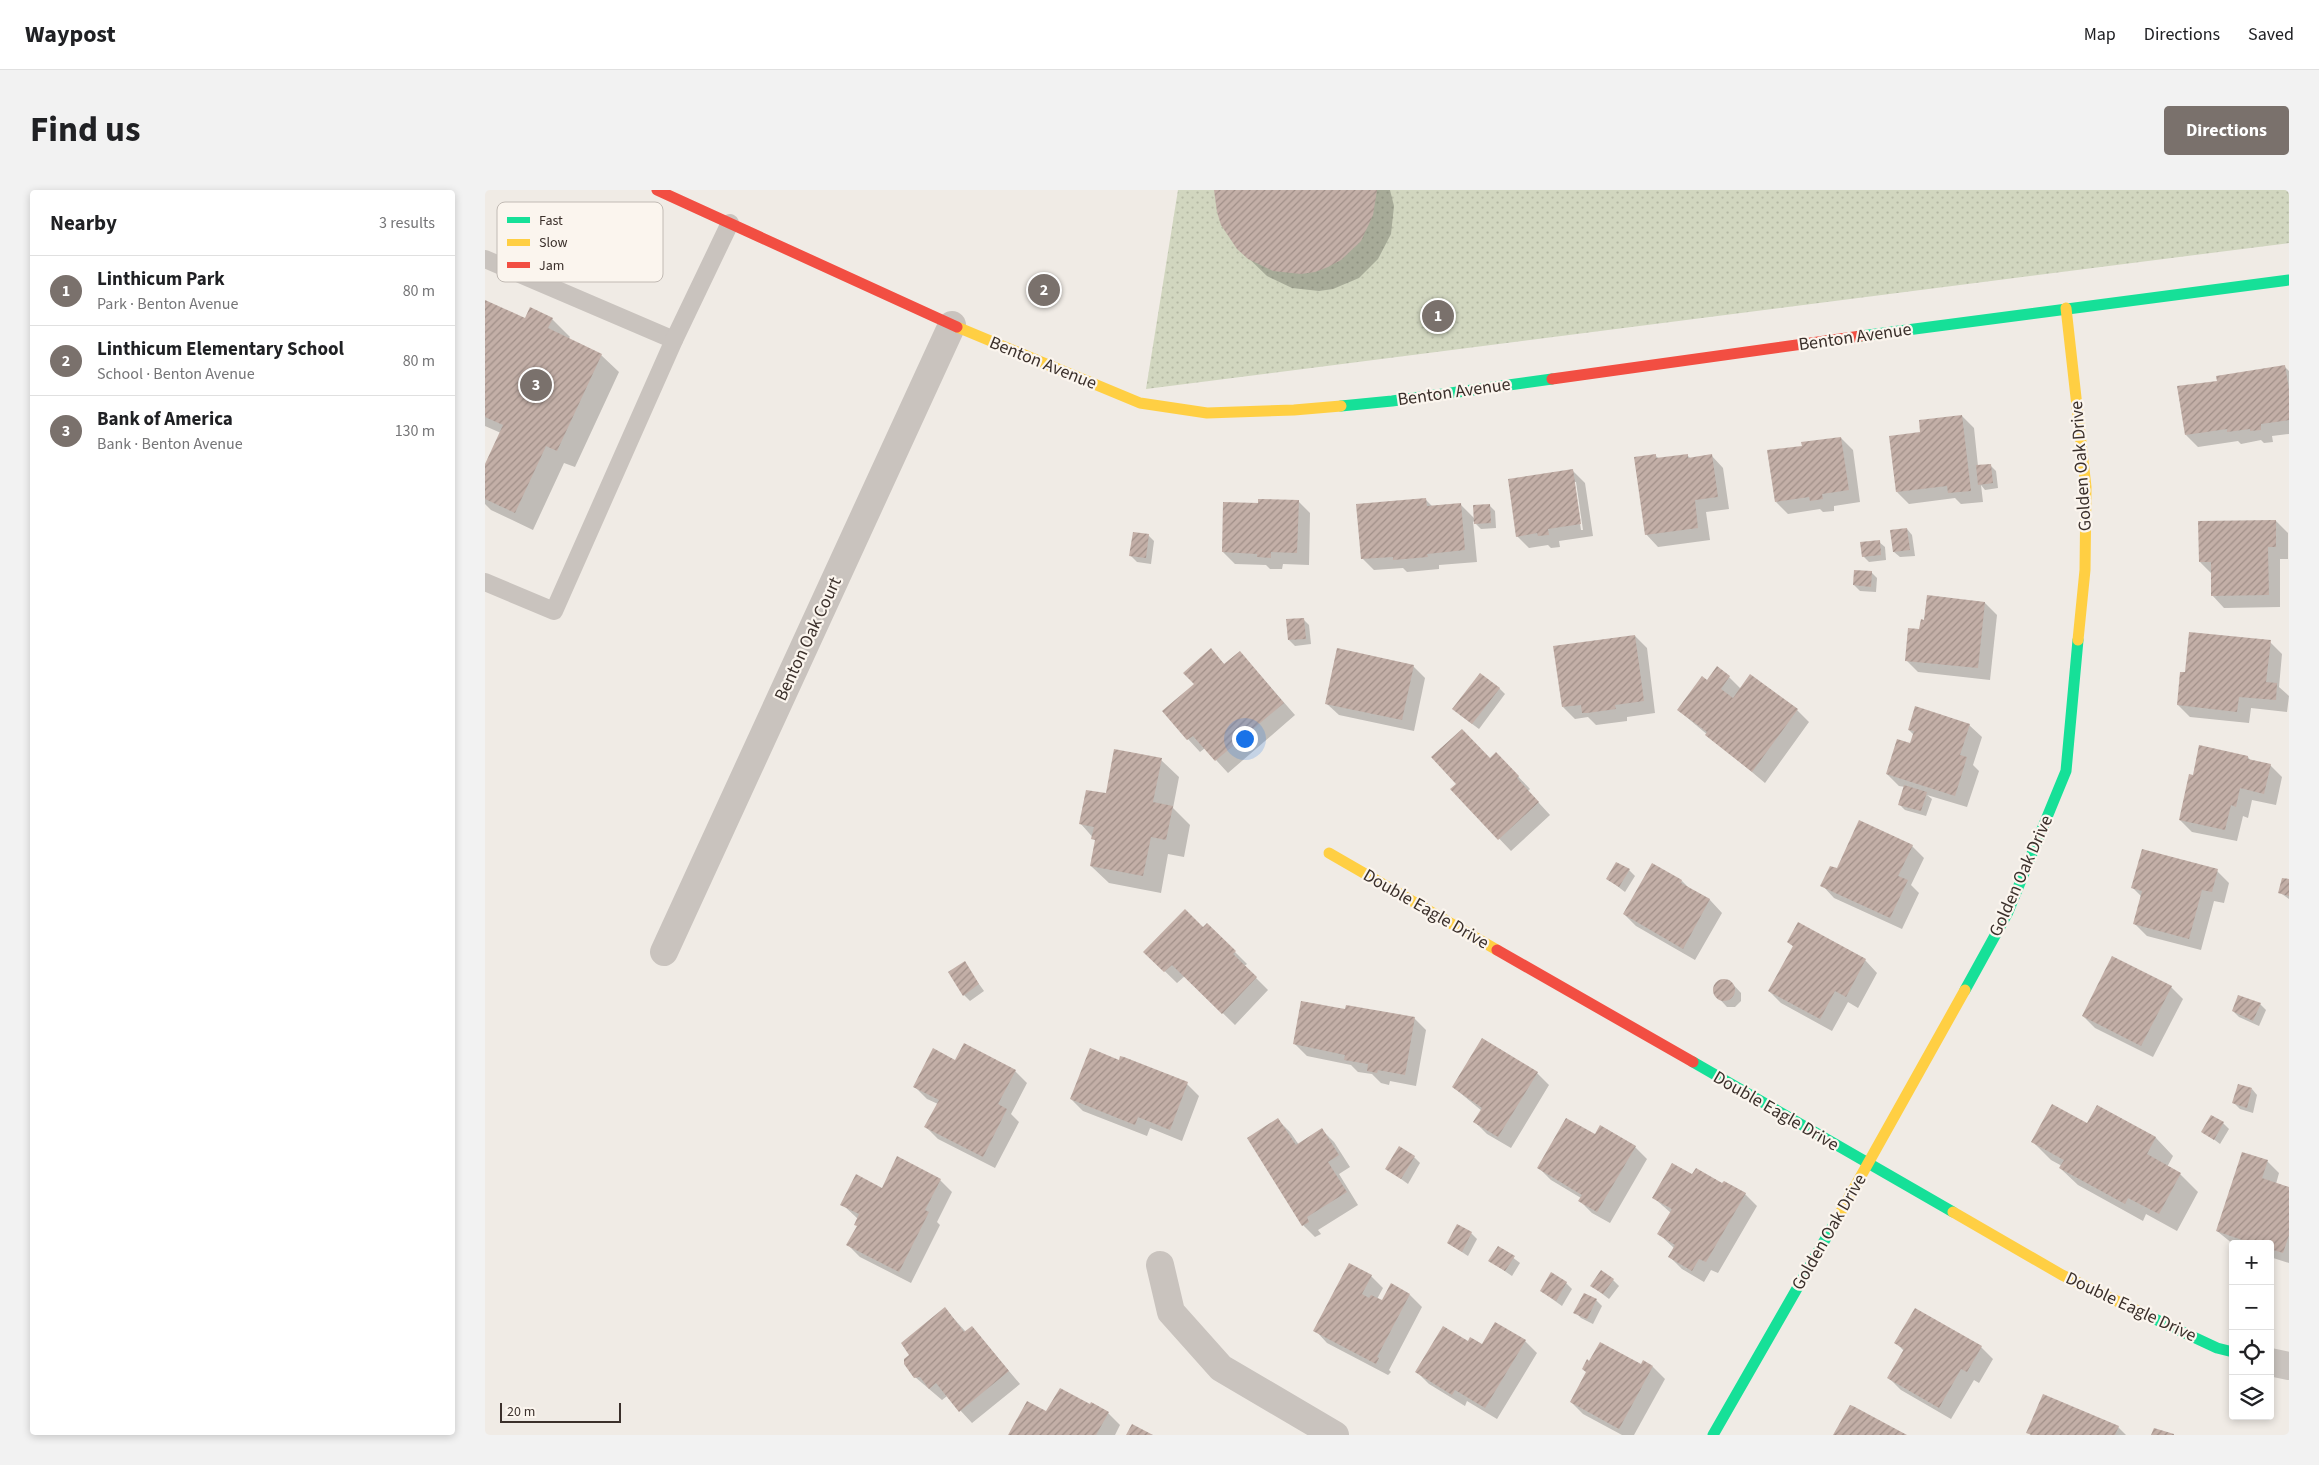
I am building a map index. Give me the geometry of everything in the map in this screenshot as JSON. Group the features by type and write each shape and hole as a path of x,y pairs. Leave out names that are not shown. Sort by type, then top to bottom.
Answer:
{"street":[{"name":"Benton Avenue","path":"657,190 952,325 1140,403 1207,412 1293,410 1392,401 2067,308 2289,280"},
{"name":"Golden Oak Drive","path":"1713,1435 2009,912 2066,771 2085,570 2086,487 2067,308"},
{"name":"Benton Oak Court","path":"664,952 952,325"},
{"name":"Double Eagle Drive","path":"1329,853 2062,1275 2217,1348 2229,1351"},
{"path":"1160,1265 1171,1312 1221,1368 1335,1435"},
{"path":"2274,1363 2289,1366"}],"lane":[{"path":"485,582 554,611 730,222"},
{"path":"485,258 497,263"},
{"path":"541,282 675,340"}],"green space":[{"path":"1178,190 2289,190 2289,243 1146,389"}],"building":[{"path":"1214,190 1377,190 1373,215 1361,241 1341,260 1315,272 1301,274 1273,271 1248,259 1237,249 1221,225"},
{"path":"485,300 525,318 530,307 553,318 548,328 602,354 557,451 546,446 515,513 485,499 485,464 503,425 485,417"},
{"path":"2285,365 2289,390 2289,420 2261,424 2261,430 2250,431 2250,429 2227,432 2227,429 2185,435 2177,386 2217,381 2216,376"},
{"path":"1962,415 1971,491 1948,493 1947,486 1896,492 1889,436 1920,432 1919,420"},
{"path":"1841,437 1849,490 1822,494 1823,499 1810,501 1809,497 1775,502 1767,450 1802,446 1801,442"},
{"path":"1656,454 1656,458 1688,454 1688,458 1712,454 1718,497 1695,500 1698,528 1645,535 1634,457"},
{"path":"1991,464 1993,483 1978,485 1976,465"},
{"path":"1573,469 1581,524 1548,529 1549,535 1538,536 1537,533 1516,537 1508,479"},
{"path":"1426,498 1427,506 1461,503 1465,550 1427,554 1428,557 1393,560 1393,557 1361,559 1356,504"},
{"path":"1258,499 1299,500 1297,553 1271,552 1271,558 1257,557 1257,554 1222,552 1223,502 1258,503"},
{"path":"1490,504 1491,523 1474,524 1473,505"},
{"path":"2276,520 2276,547 2268,547 2269,595 2211,596 2211,562 2199,562 2198,521"},
{"path":"1907,528 1910,550 1893,552 1890,530"},
{"path":"1133,532 1149,534 1146,558 1129,556"},
{"path":"1880,540 1881,555 1862,557 1860,542"},
{"path":"1854,570 1872,571 1871,587 1853,585"},
{"path":"1927,595 1985,602 1978,668 1905,661 1908,628 1919,629 1921,619 1924,620"},
{"path":"1304,618 1306,639 1288,640 1286,619"},
{"path":"2189,632 2271,640 2266,682 2277,683 2276,700 2239,697 2237,712 2177,705 2180,672 2185,672"},
{"path":"1635,635 1644,701 1615,705 1616,709 1587,713 1582,713 1581,705 1562,707 1553,646"},
{"path":"1211,648 1224,664 1240,651 1284,703 1215,761 1193,736 1187,740 1162,711 1194,684 1183,673"},
{"path":"1337,648 1414,665 1402,720 1325,704"},
{"path":"1717,666 1730,676 1721,689 1733,698 1750,674 1798,709 1752,772 1705,735 1707,732 1677,710 1702,676 1707,680"},
{"path":"1480,673 1500,688 1472,724 1452,709"},
{"path":"1915,706 1970,724 1960,755 1967,757 1955,796 1886,774 1897,739 1910,743 1914,731 1908,730"},
{"path":"1462,729 1490,758 1496,752 1519,776 1517,778 1539,802 1498,840 1450,789 1456,784 1431,757"},
{"path":"2199,745 2248,756 2248,759 2271,764 2264,794 2240,788 2236,807 2231,805 2225,830 2179,820 2189,774 2193,775"},
{"path":"1114,749 1162,758 1153,802 1173,806 1166,840 1151,837 1143,876 1090,866 1095,840 1091,839 1094,827 1079,824 1086,790 1106,793"},
{"path":"1904,785 1927,792 1921,811 1898,805"},
{"path":"1859,820 1913,845 1898,876 1908,880 1890,918 1820,886 1830,866 1837,868"},
{"path":"2142,849 2218,869 2212,892 2202,890 2189,939 2133,924 2142,891 2131,888"},
{"path":"1616,862 1630,869 1619,887 1606,879"},
{"path":"1652,863 1682,880 1681,883 1710,899 1683,949 1623,914"},
{"path":"2282,878 2289,879 2289,896 2278,893"},
{"path":"1185,909 1203,927 1207,923 1236,951 1233,954 1257,977 1222,1014 1172,965 1164,972 1143,952"},
{"path":"1798,922 1866,959 1846,997 1835,991 1820,1019 1768,991 1793,946 1787,942"},
{"path":"2112,956 2172,986 2141,1046 2082,1016"},
{"path":"965,961 979,984 963,996 948,972"},
{"path":"1720,979 1728,979 1735,986 1735,994 1728,1001 1720,1001 1713,994 1713,986"},
{"path":"2238,995 2261,1003 2253,1021 2232,1011"},
{"path":"1301,1001 1345,1009 1346,1005 1415,1017 1405,1075 1378,1070 1377,1073 1367,1071 1368,1064 1344,1060 1345,1055 1293,1044"},
{"path":"1482,1038 1538,1072 1498,1137 1473,1122 1482,1108 1452,1087"},
{"path":"964,1043 1016,1070 998,1104 1007,1109 983,1157 924,1127 939,1100 913,1087 933,1048 955,1060"},
{"path":"1090,1048 1119,1060 1120,1056 1124,1057 1188,1082 1170,1130 1138,1117 1135,1125 1070,1099"},
{"path":"2238,1084 2252,1088 2247,1108 2232,1103"},
{"path":"2052,1104 2087,1123 2097,1105 2156,1137 2147,1154 2181,1173 2159,1214 2128,1198 2125,1204 2059,1168 2064,1160 2031,1142"},
{"path":"2211,1115 2224,1122 2214,1140 2201,1132"},
{"path":"1278,1118 1296,1145 1322,1128 1339,1155 1328,1162 1347,1192 1307,1217 1309,1222 1302,1226 1247,1138"},
{"path":"1566,1118 1595,1134 1600,1125 1636,1146 1597,1212 1578,1201 1582,1195 1537,1168"},
{"path":"1399,1146 1415,1156 1401,1179 1385,1169"},
{"path":"2242,1152 2268,1160 2262,1178 2289,1187 2289,1235 2283,1253 2274,1250 2274,1240 2242,1240 2216,1231"},
{"path":"897,1156 941,1179 925,1210 929,1212 899,1272 846,1245 857,1226 854,1225 859,1214 840,1205 856,1174 882,1188"},
{"path":"1672,1163 1692,1174 1696,1168 1722,1183 1724,1181 1746,1193 1706,1262 1699,1259 1692,1271 1668,1257 1675,1245 1657,1234 1672,1209 1652,1198"},
{"path":"1457,1224 1472,1232 1462,1252 1447,1243"},
{"path":"1498,1246 1515,1256 1505,1271 1488,1261"},
{"path":"1349,1263 1372,1275 1362,1294 1369,1298 1371,1295 1382,1300 1391,1283 1410,1294 1377,1357 1379,1358 1376,1364 1313,1331"},
{"path":"1601,1270 1614,1279 1603,1294 1590,1286"},
{"path":"1551,1272 1567,1282 1556,1301 1540,1291"},
{"path":"1584,1293 1597,1299 1587,1319 1573,1313"},
{"path":"945,1307 964,1332 972,1326 1009,1371 959,1412 936,1383 929,1389 920,1377 914,1378 904,1364 904,1359 909,1355 901,1343"},
{"path":"1915,1308 1982,1346 1967,1372 1961,1369 1939,1408 1887,1378 1904,1349 1894,1343"},
{"path":"1495,1322 1526,1340 1485,1408 1455,1390 1452,1395 1415,1372 1443,1326 1468,1341 1470,1337 1482,1344"},
{"path":"1600,1342 1641,1364 1643,1360 1653,1366 1619,1429 1570,1402 1586,1372 1582,1369 1587,1359 1589,1361"},
{"path":"1060,1388 1109,1412 1096,1435 1008,1435 1027,1401 1046,1411"},
{"path":"2043,1394 2119,1426 2115,1435 2032,1435 2026,1433"},
{"path":"1850,1405 1853,1406 1907,1435 1833,1435"},
{"path":"1132,1424 1153,1435 1126,1435"},
{"path":"2154,1428 2174,1434 2174,1435 2151,1435"}],"traffic: fast":[{"path":"1861,336 2289,280"},
{"path":"1341,406 1392,401 1552,379"},
{"path":"1965,990 2008,912 2066,771 2078,640"},
{"path":"1693,1062 1953,1212"},
{"path":"1713,1435 1838,1217"},
{"path":"2142,1313 2217,1348 2229,1351"}],"traffic: slow":[{"path":"2066,308 2086,487 2085,570 2078,640"},
{"path":"957,327 1140,403 1207,413 1294,410 1341,406"},
{"path":"1329,853 1497,950"},
{"path":"1838,1217 1965,990"},
{"path":"1953,1212 2062,1275 2142,1313"}],"traffic: jam":[{"path":"657,190 957,327"},
{"path":"1552,379 1861,336"},
{"path":"1497,950 1693,1062"}],"place":[{"name":"Linthicum Elementary School","path":"1044,290"},
{"name":"Linthicum Park","path":"1438,316"},
{"name":"Bank of America","path":"536,385"}]}
